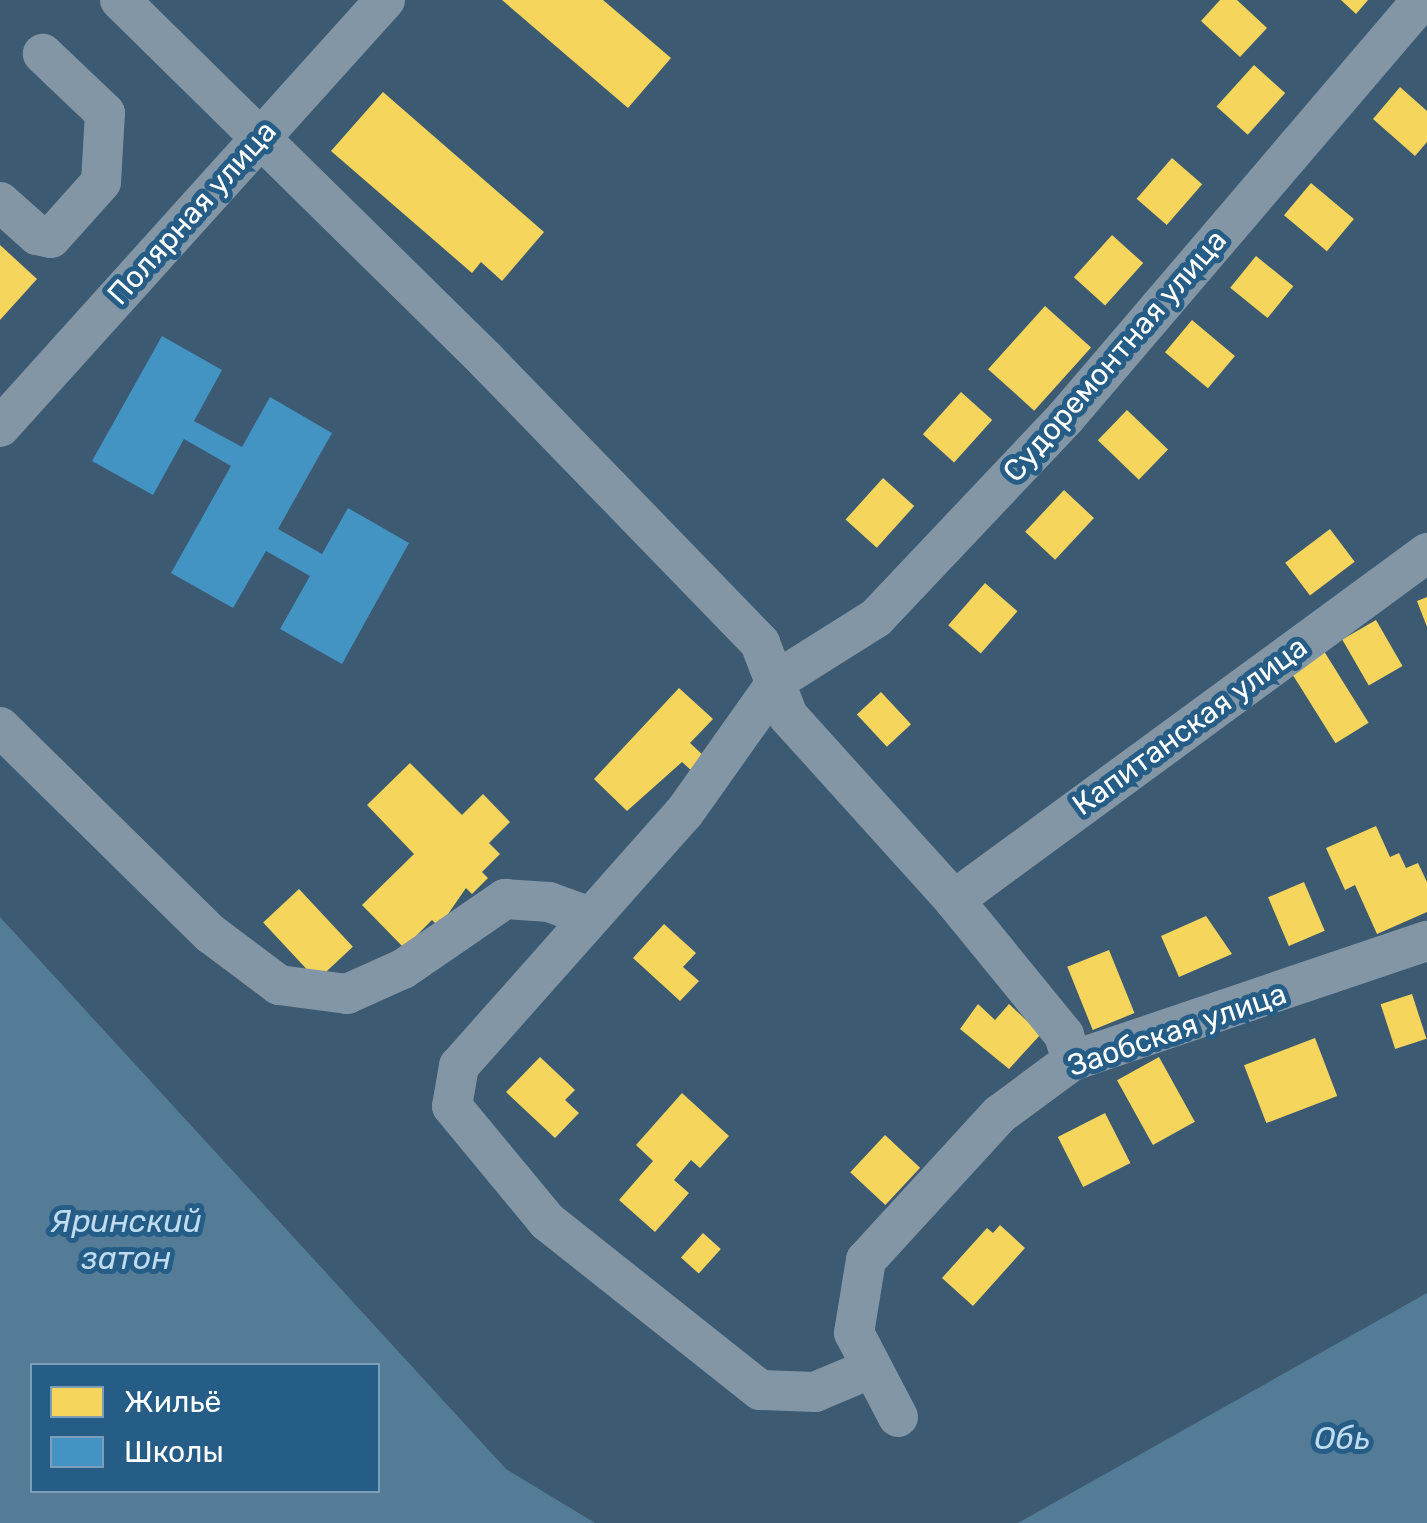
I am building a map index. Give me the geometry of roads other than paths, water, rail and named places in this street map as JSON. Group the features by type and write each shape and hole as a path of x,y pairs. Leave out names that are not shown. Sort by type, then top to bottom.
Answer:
{"street":[{"path":"120,0 760,643 778,679 788,716 954,900 1064,1036 1072,1061"},
{"name":"Полярная улица","path":"0,427 385,0"},
{"name":"Судоремонтная улица","path":"778,679 876,618 1053,432 1422,0"},
{"path":"0,202 37,235 51,238 101,182 109,133 105,113 43,54"},
{"name":"Капитанская улица","path":"954,900 1427,553"},
{"path":"778,679 684,813 459,1066 452,1106 547,1221 760,1390 815,1392 872,1368"},
{"path":"0,727 210,934 279,985 347,994 403,969 504,899 549,902 590,917"},
{"name":"Заобская улица","path":"898,1417 854,1333 866,1260 1000,1114 1072,1061 1427,942"}],"water":[{"name":"Яринский затон","path":"0,917 506,1469 595,1523 0,1523"},
{"name":"Обь","path":"1427,1293 1427,1523 1018,1523"}]}
